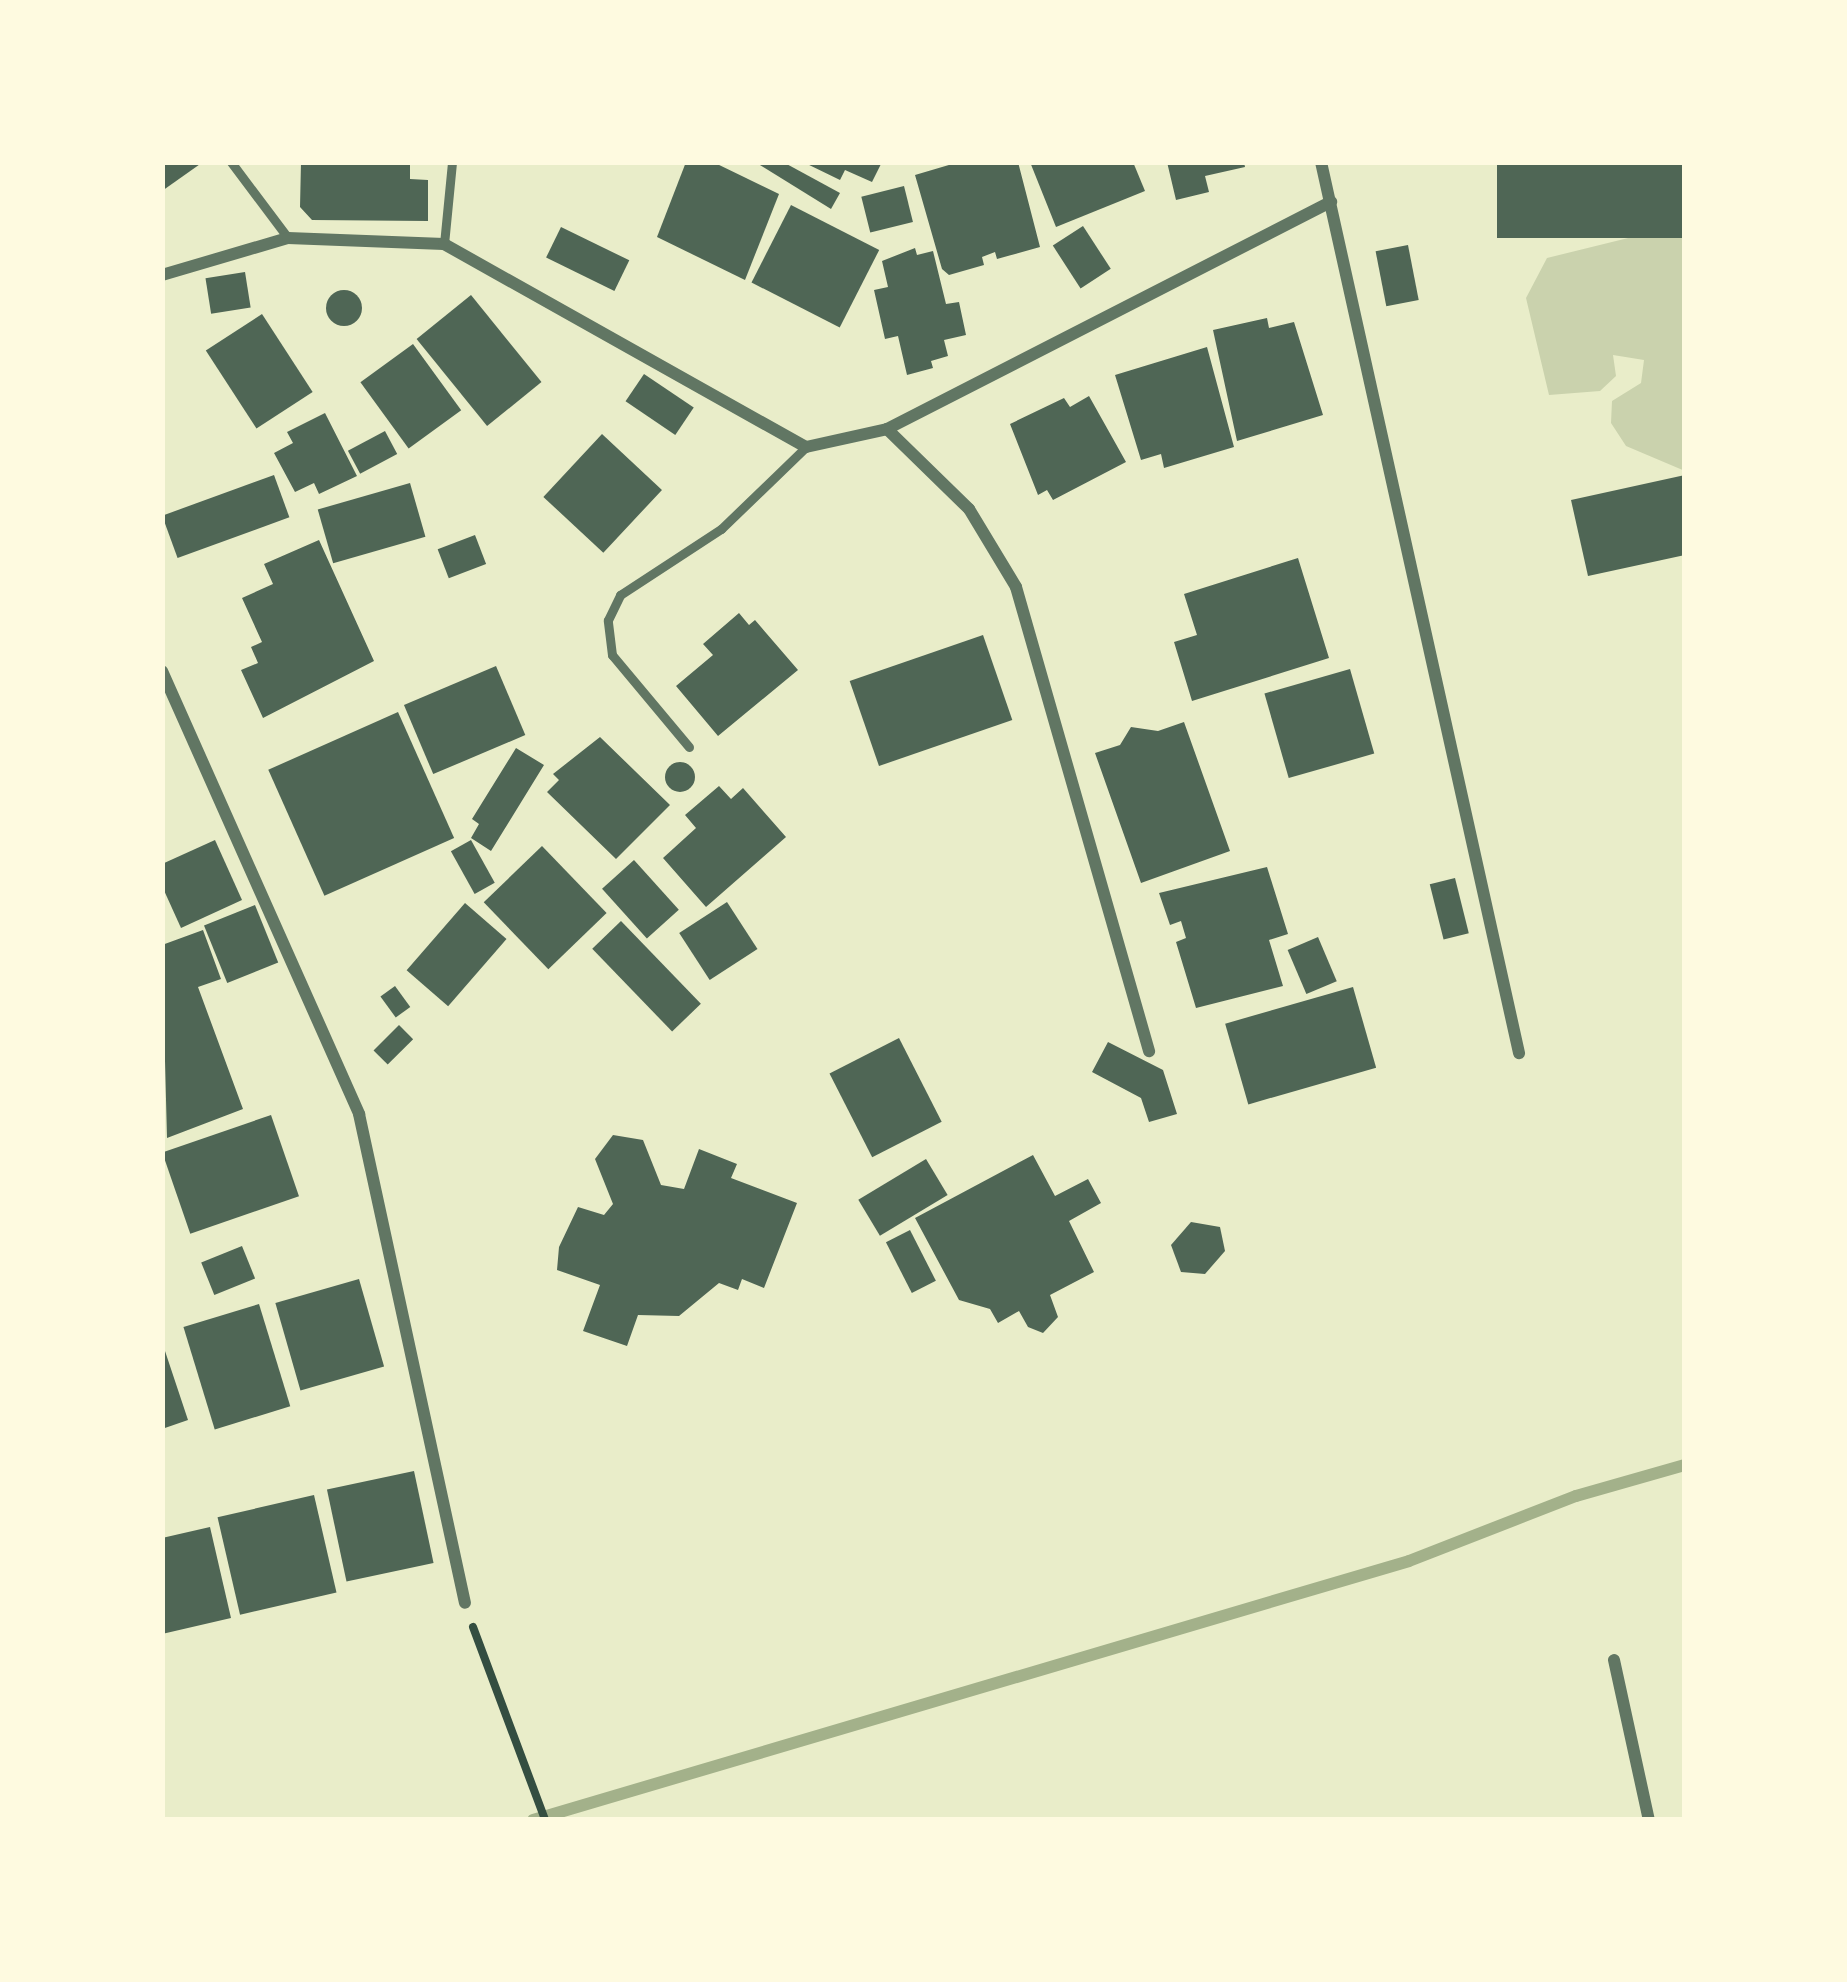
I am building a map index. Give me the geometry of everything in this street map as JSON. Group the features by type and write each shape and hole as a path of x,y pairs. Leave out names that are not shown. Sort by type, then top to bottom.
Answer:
{"street":[{"path":"1321,162 1520,1053"},
{"path":"162,275 288,238 444,244 806,447 887,429 1331,202"},
{"path":"887,429 969,509 1016,587 1149,1051"},
{"path":"162,671 358,1114 465,1604"},
{"path":"1614,1660 1649,1820"}],"lane":[{"path":"231,162 288,238"},
{"path":"444,244 452,162"},
{"path":"689,747 612,655 608,620 620,595 721,529 806,447"}],"path":[{"path":"465,1604 545,1820"}],"green space":[{"path":"1685,224 1685,471 1626,446 1611,423 1612,401 1641,383 1644,360 1613,355 1616,376 1600,391 1549,395 1526,298 1547,258"}],"building":[{"path":"162,162 203,162 162,191"},
{"path":"301,162 410,162 410,179 428,180 428,221 312,220 300,207"},
{"path":"686,162 713,162 779,194 745,280 657,237"},
{"path":"755,162 783,162 840,193 831,209"},
{"path":"803,162 882,162 872,182 845,170 840,180"},
{"path":"959,162 1018,162 1040,247 997,259 995,252 982,257 984,265 949,275 942,269 915,175"},
{"path":"1030,162 1133,162 1145,191 1056,227"},
{"path":"1167,162 1244,162 1245,167 1205,176 1209,192 1176,200"},
{"path":"1497,162 1685,162 1685,238 1497,238"},
{"path":"904,186 913,222 870,233 861,197"},
{"path":"791,205 879,250 840,327 752,283"},
{"path":"1083,226 1111,269 1081,288 1053,246"},
{"path":"561,227 629,260 614,291 546,258"},
{"path":"1408,245 1419,300 1386,306 1376,251"},
{"path":"915,248 917,255 933,251 946,304 959,302 966,335 944,340 948,356 931,361 933,368 907,375 898,336 885,339 874,290 888,287 882,261"},
{"path":"245,272 251,308 211,314 205,278"},
{"path":"344,290 356,296 362,308 356,320 344,326 332,320 326,308 332,296"},
{"path":"471,295 541,382 487,426 417,339"},
{"path":"262,314 313,392 256,428 206,350"},
{"path":"1267,318 1269,328 1294,322 1323,415 1237,441 1213,330"},
{"path":"413,344 461,410 409,449 360,382"},
{"path":"1207,347 1234,447 1164,468 1161,454 1141,460 1115,375"},
{"path":"644,374 694,408 675,435 626,401"},
{"path":"1089,396 1126,462 1053,500 1047,490 1038,495 1010,424 1064,398 1070,407"},
{"path":"325,413 357,476 319,494 314,483 295,492 274,453 293,443 287,432"},
{"path":"385,431 397,454 360,474 348,451"},
{"path":"602,434 662,490 603,553 543,497"},
{"path":"274,475 289,517 178,558 162,516"},
{"path":"1685,475 1685,555 1588,576 1571,500"},
{"path":"410,483 425,537 333,563 318,509"},
{"path":"475,535 486,564 449,578 438,549"},
{"path":"319,540 374,661 263,718 241,670 258,663 251,647 262,642 242,598 273,584 264,564"},
{"path":"1298,558 1329,658 1192,701 1174,642 1197,635 1184,594"},
{"path":"739,613 749,625 755,620 798,670 718,736 676,686 713,655 703,644"},
{"path":"983,635 1012,720 879,766 850,681"},
{"path":"496,666 525,735 433,774 404,705"},
{"path":"1350,669 1374,754 1289,778 1264,694"},
{"path":"398,712 454,838 324,896 268,770"},
{"path":"1184,722 1230,851 1141,883 1095,753 1120,745 1131,727 1158,731"},
{"path":"600,737 670,805 616,859 547,792 559,780 553,774"},
{"path":"516,748 544,765 491,851 471,838 479,824 472,819"},
{"path":"680,762 691,766 695,777 691,788 680,792 669,788 665,777 669,766"},
{"path":"719,786 731,799 743,788 786,837 706,907 663,858 696,828 685,815"},
{"path":"215,840 242,900 181,928 162,886 162,864"},
{"path":"471,840 495,883 475,894 451,851"},
{"path":"542,846 607,913 548,969 484,902"},
{"path":"634,860 679,910 647,939 602,889"},
{"path":"1267,867 1288,934 1269,940 1283,986 1196,1008 1176,942 1186,938 1181,921 1170,925 1159,893"},
{"path":"1455,878 1469,933 1444,940 1430,884"},
{"path":"727,902 757,949 710,980 679,933"},
{"path":"465,903 507,939 448,1006 407,970"},
{"path":"255,905 278,962 227,983 204,926"},
{"path":"621,921 701,1004 672,1032 592,949"},
{"path":"203,930 221,979 198,987 243,1109 167,1138 162,945"},
{"path":"1318,937 1337,981 1306,994 1288,950"},
{"path":"395,986 410,1007 396,1018 380,997"},
{"path":"1353,987 1376,1068 1248,1104 1225,1024"},
{"path":"399,1025 413,1039 388,1065 374,1050"},
{"path":"899,1038 942,1122 872,1157 830,1073"},
{"path":"1108,1042 1163,1070 1177,1114 1149,1122 1141,1098 1092,1072"},
{"path":"271,1115 299,1196 190,1234 162,1152"},
{"path":"613,1135 643,1140 661,1185 684,1189 699,1149 737,1164 731,1178 797,1203 764,1288 742,1279 738,1290 719,1283 679,1316 638,1315 627,1346 583,1331 600,1285 557,1270 559,1247 578,1207 604,1215 613,1204 595,1159"},
{"path":"1033,1155 1055,1196 1088,1179 1101,1203 1069,1221 1094,1272 1050,1295 1058,1317 1043,1333 1028,1327 1019,1311 998,1323 990,1309 959,1300 915,1218"},
{"path":"926,1159 948,1195 880,1236 858,1200"},
{"path":"1191,1222 1220,1227 1225,1251 1205,1274 1181,1272 1171,1245"},
{"path":"910,1230 936,1281 912,1293 886,1242"},
{"path":"242,1246 255,1278 214,1295 201,1262"},
{"path":"359,1279 384,1366 300,1390 275,1303"},
{"path":"259,1304 290,1406 215,1429 183,1327"},
{"path":"162,1342 188,1420 162,1429"},
{"path":"414,1471 434,1563 346,1581 327,1490"},
{"path":"314,1495 336,1592 240,1615 218,1517"},
{"path":"210,1527 231,1618 162,1634 162,1538"}],"waterway":[{"path":"533,1820 1409,1561 1576,1496 1685,1465"}]}
